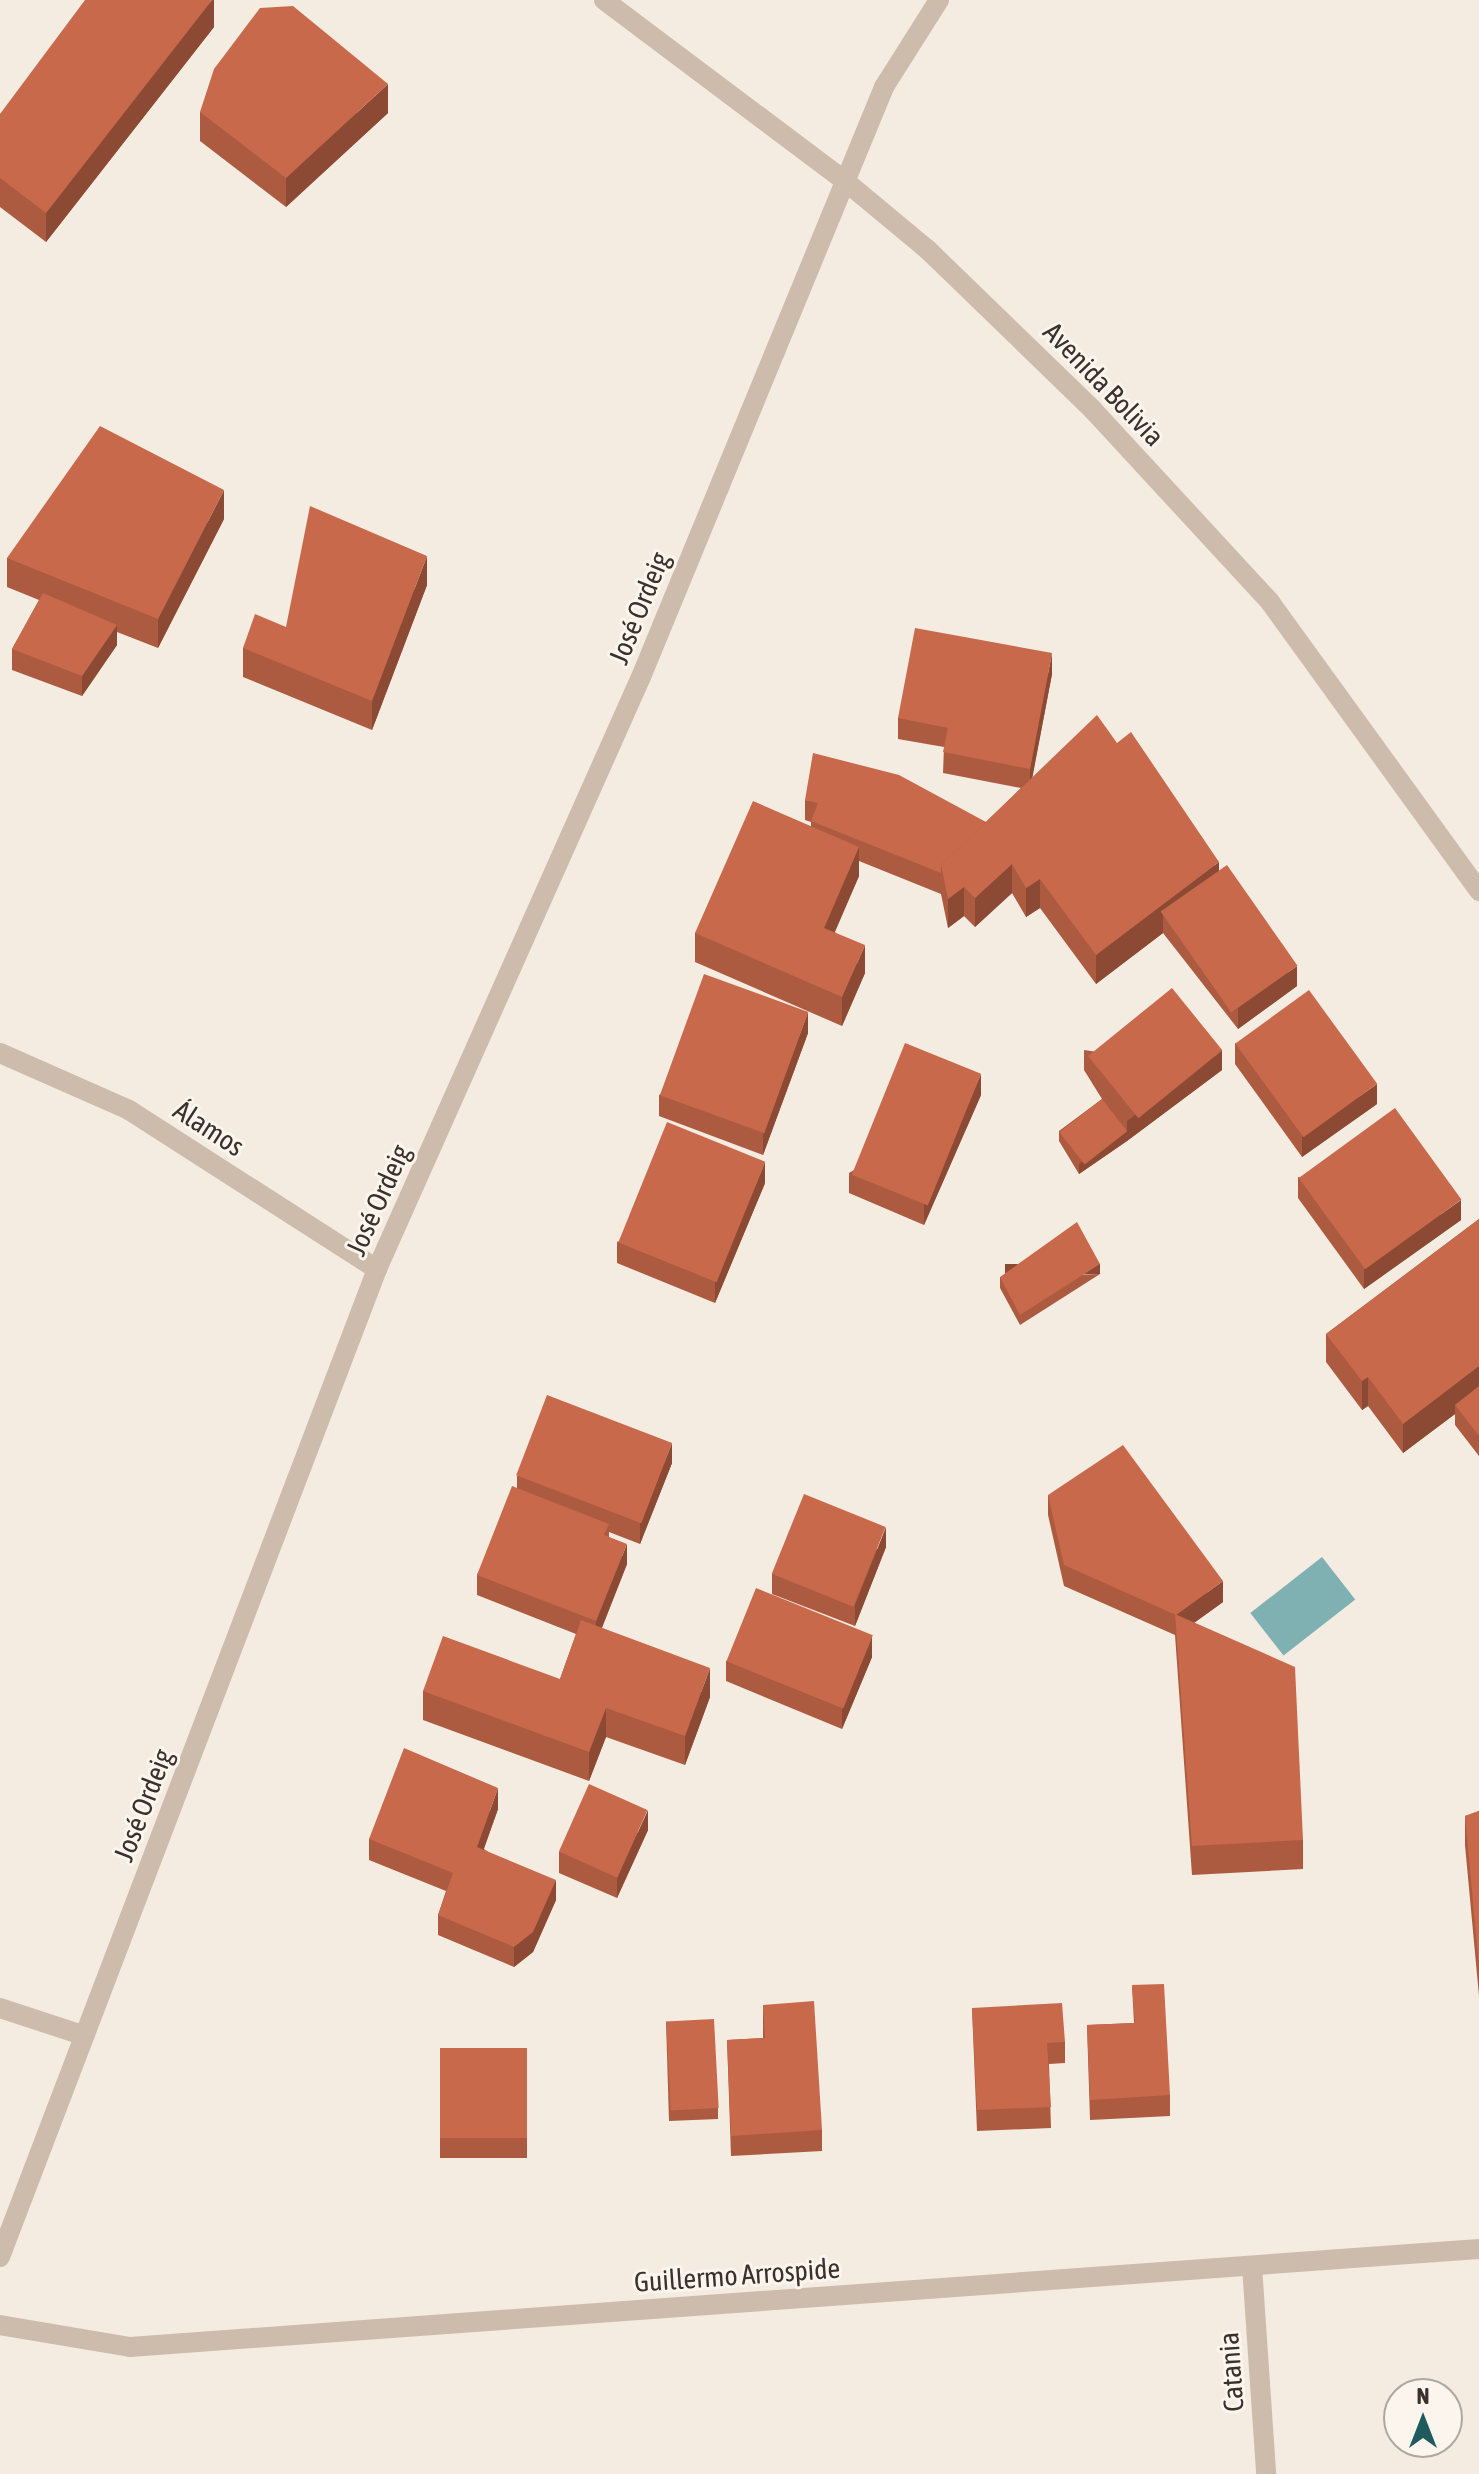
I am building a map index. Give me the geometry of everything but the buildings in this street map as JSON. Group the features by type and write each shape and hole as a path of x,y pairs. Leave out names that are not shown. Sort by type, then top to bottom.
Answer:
{"street":[{"name":"Avenida Bolivia","path":"604,0 845,181 927,249 1093,410 1270,602 1479,891"},
{"name":"José Ordeig","path":"0,2257 377,1269 641,677 884,87 939,0"},
{"name":"Álamos","path":"0,1053 129,1110 377,1269"},
{"path":"0,2008 85,2036"},
{"name":"Guillermo Arrospide","path":"0,2325 130,2347 1479,2249"},
{"name":"Catania","path":"1252,2266 1266,2474"}],"water":[{"path":"1322,1557 1355,1600 1284,1656 1250,1613"}]}
